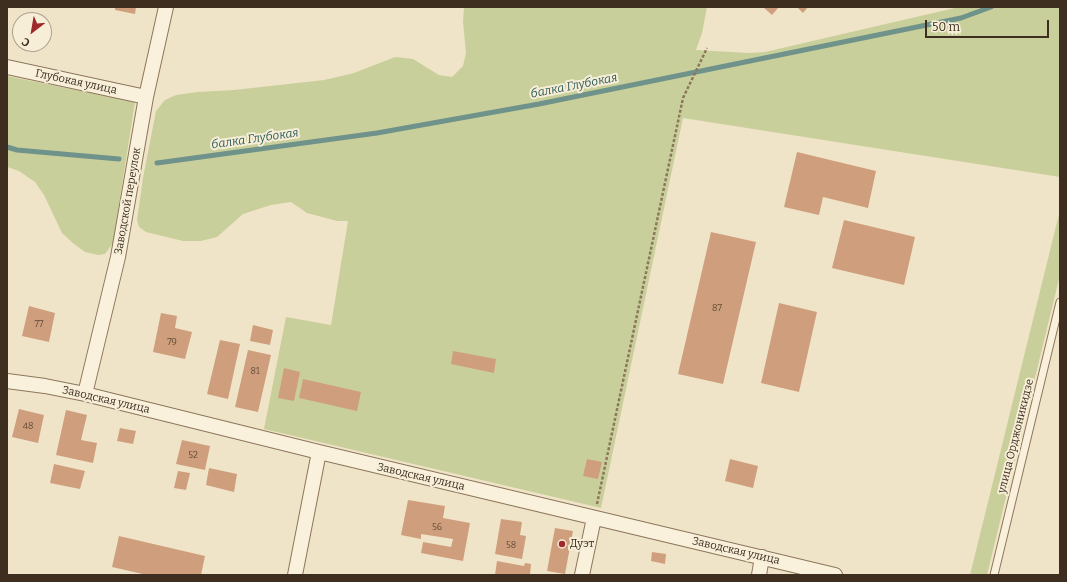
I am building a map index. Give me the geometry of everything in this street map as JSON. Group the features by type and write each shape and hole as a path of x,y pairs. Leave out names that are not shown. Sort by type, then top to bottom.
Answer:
{"street":[{"name":"Заводской переулок","path":"85,394 118,257 146,97 166,7"},
{"name":"Глубокая улица","path":"7,67 146,97"},
{"name":"Заводская улица","path":"7,381 45,386 85,394 319,452 835,575"},
{"path":"295,575 319,452"},
{"path":"582,575 594,518"},
{"path":"759,575 762,557"}],"lane":[{"name":"улица Орджоникидзе","path":"994,575 1060,302"}],"path":[{"path":"594,518 683,98 707,48"}],"green space":[{"path":"464,7 707,7 702,33 696,50 749,53 765,52 959,7 1060,7 1060,177 683,118 601,508 264,429 286,317 331,325 348,221 337,221 307,213 291,202 271,205 243,214 217,237 201,241 183,241 146,232 139,227 137,220 143,178 156,111 165,100 176,95 324,80 354,73 395,57 413,59 439,75 452,77 463,66 466,53 463,22"},
{"path":"7,76 135,102 113,243 105,254 98,255 85,252 74,244 62,233 44,195 35,182 19,171 7,167"},
{"path":"1060,210 1060,275 987,575 970,575"}],"building":[{"path":"115,7 136,7 135,14 115,10"},
{"path":"763,7 779,7 772,15"},
{"path":"797,7 808,7 803,13"},
{"path":"797,152 876,171 868,208 823,197 819,215 784,207"},
{"path":"844,220 915,237 904,285 832,268"},
{"path":"711,232 756,242 723,384 678,374"},
{"path":"779,303 817,312 799,392 761,383"},
{"path":"29,306 55,313 49,342 22,336"},
{"path":"161,313 177,316 175,328 192,332 185,359 153,352"},
{"path":"253,325 273,330 270,345 250,341"},
{"path":"220,340 240,344 228,399 207,394"},
{"path":"248,350 271,355 258,412 235,407"},
{"path":"453,351 496,359 494,373 451,364"},
{"path":"284,368 300,372 294,401 278,398"},
{"path":"303,379 361,392 357,411 299,398"},
{"path":"19,409 44,415 38,443 12,437"},
{"path":"66,410 87,415 81,440 97,443 93,463 56,455"},
{"path":"120,428 136,431 133,444 117,441"},
{"path":"182,440 210,446 205,470 176,464"},
{"path":"587,459 602,462 598,479 583,476"},
{"path":"730,459 758,466 753,488 725,481"},
{"path":"54,464 85,471 80,489 50,483"},
{"path":"209,468 237,474 234,492 206,485"},
{"path":"178,471 190,473 186,490 174,488"},
{"path":"408,500 445,506 443,518 470,523 463,561 421,553 423,542 451,547 453,539 421,534 421,539 401,535"},
{"path":"501,519 522,522 520,535 526,536 522,559 495,554"},
{"path":"555,528 573,531 565,574 547,571"},
{"path":"119,536 205,556 201,575 147,575 112,567"},
{"path":"652,552 666,554 665,564 651,561"},
{"path":"497,561 524,566 525,563 531,564 530,575 495,575"}],"waterway":[{"name":"балка Глубокая","path":"157,163 377,133 539,104 961,18 991,7"},
{"name":"балка Глубокая","path":"7,147 17,150 119,159"}],"place":[{"name":"Дуэт","path":"562,544"}]}
